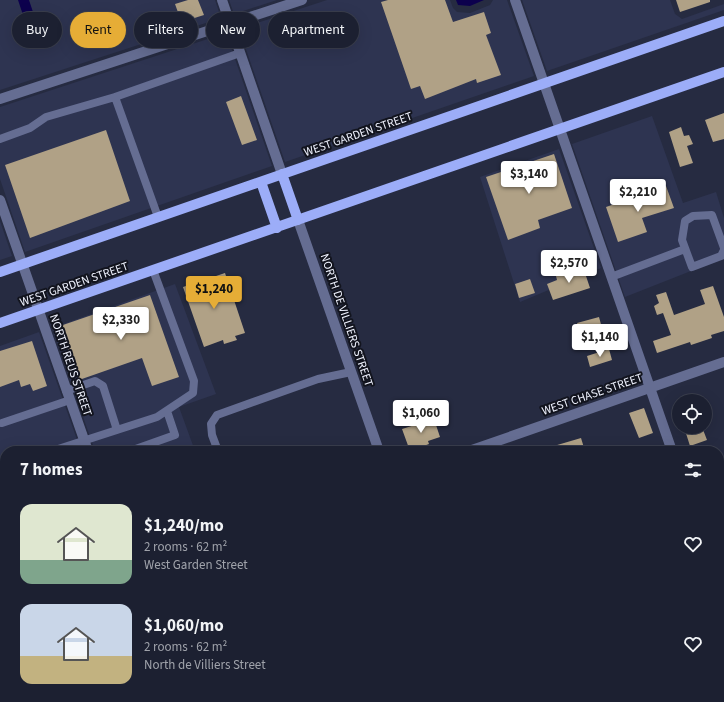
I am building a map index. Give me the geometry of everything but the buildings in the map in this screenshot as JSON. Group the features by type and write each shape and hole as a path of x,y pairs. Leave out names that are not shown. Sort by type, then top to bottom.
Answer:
{"main road":[{"name":"WEST GARDEN STREET","path":"0,272 724,21"},
{"name":"WEST GARDEN STREET","path":"0,323 724,72"},
{"path":"282,174 298,220"},
{"path":"261,182 277,228"}],"street":[{"path":"222,0 226,12"},
{"path":"260,14 302,0"},
{"path":"515,0 670,446"},
{"path":"0,99 206,32"},
{"path":"238,48 282,174"},
{"name":"NORTH REUS STREET","path":"0,200 86,446"},
{"name":"NORTH DE VILLIERS STREET","path":"298,220 377,446"},
{"name":"WEST CHASE STREET","path":"482,446 724,362"}],"lane":[{"path":"0,139 30,128 46,117 115,96 240,53"},
{"path":"115,96 158,217"},
{"path":"712,215 724,249 721,256 692,267 685,249 682,240 685,221 693,216 712,215"},
{"path":"611,277 685,249"},
{"path":"67,446 157,417 193,393 194,382 153,270"},
{"path":"216,446 212,435 211,424 217,415 318,379 351,372"},
{"path":"66,391 95,381 103,386 117,430"},
{"path":"2,423 70,400"},
{"path":"144,446 175,435 167,411"}],"shaded area":[{"path":"0,0 215,0 219,12 206,12 206,23 198,25 198,12 134,12 134,46 0,90"},
{"path":"18,0 29,0 33,12 22,12"},
{"path":"229,0 277,0 240,12 233,12"},
{"path":"327,0 450,0 453,8 457,12 470,13 490,5 493,0 507,0 534,76 285,162 246,48 260,48 260,22 268,19 268,48 359,48 359,12 291,12"},
{"path":"456,0 484,0 470,6 458,5"},
{"path":"522,0 670,0 675,14 682,19 724,4 724,10 547,71"},
{"path":"206,40 206,48 231,48 272,166 25,252 0,179 0,107 180,48 198,48 198,42"},
{"path":"652,116 683,203 716,192 724,218 724,258 625,297 572,144"},
{"path":"559,149 601,268 520,302 480,177"},
{"path":"0,221 12,256 0,260"},
{"path":"175,284 216,394 179,407 193,446 93,446 52,328"},
{"path":"39,332 79,446 0,446 0,346"}]}
